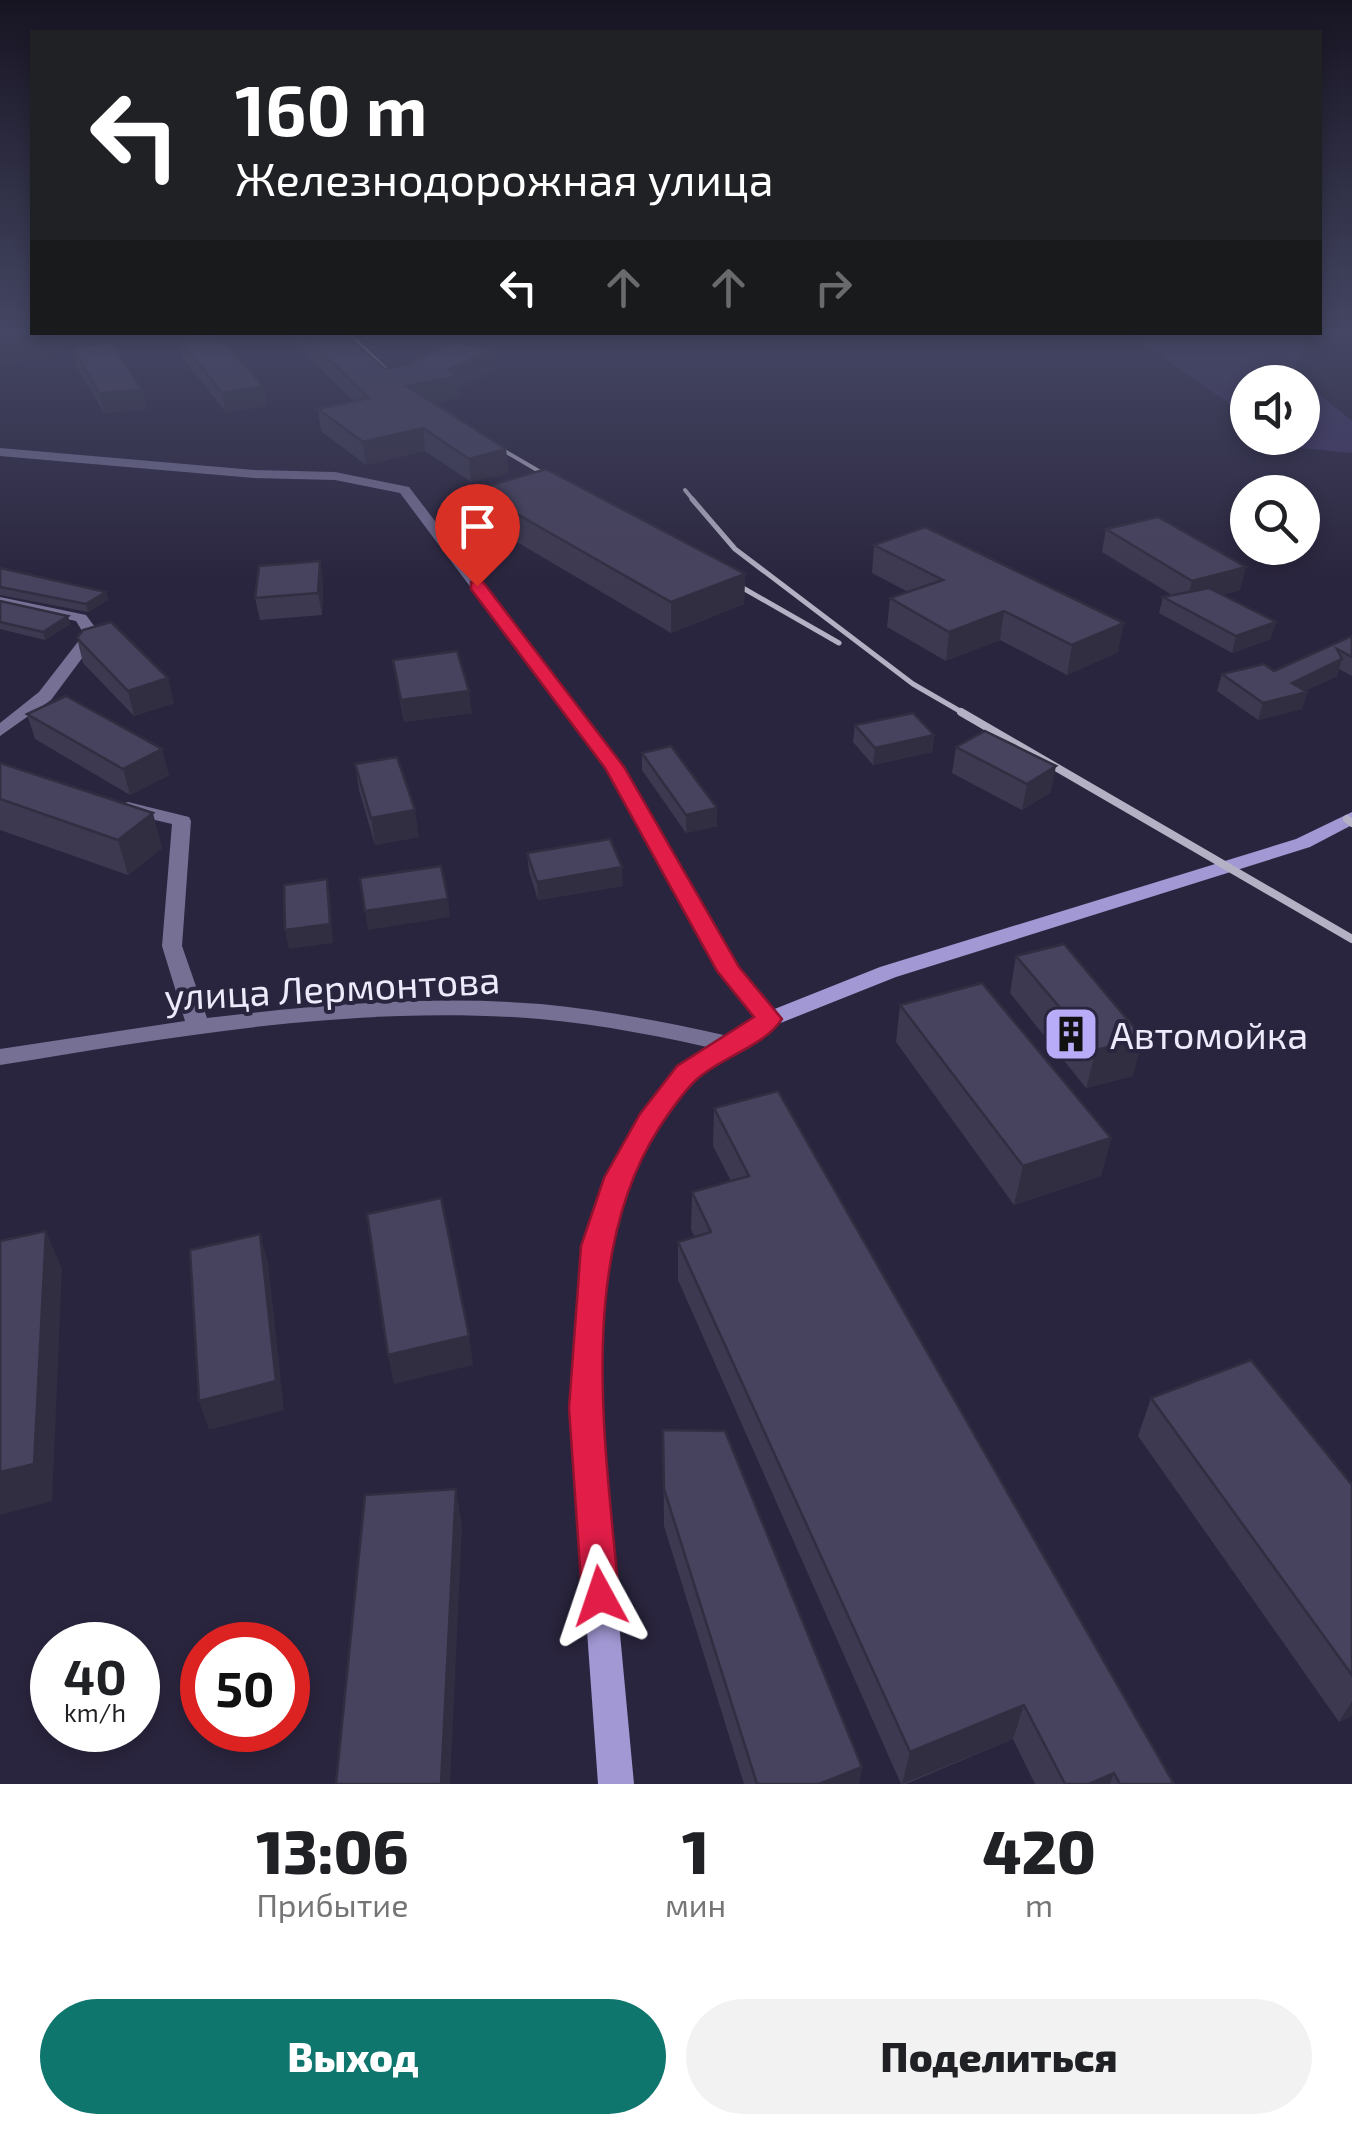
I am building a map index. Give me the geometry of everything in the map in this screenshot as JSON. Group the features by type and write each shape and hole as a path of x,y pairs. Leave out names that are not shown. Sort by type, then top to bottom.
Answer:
{"main road":[{"path":"616,1784 586,1408 596,1246 618,1178 649,1121 687,1073 770,1019 888,972 1303,843 1352,818"}],"street":[{"path":"0,452 254,474 335,476 404,490 614,767 729,971 770,1019"},
{"path":"0,601 81,618 92,634 45,696 0,731"},
{"path":"109,804 182,822 172,946 198,1026"},
{"name":"улица Лермонтова","path":"0,1057 198,1026 407,1010 508,1010 614,1021 728,1044"}],"shaded area":[{"path":"1320,417 1347,417 1352,421 1352,453 1320,450"}],"building":[{"path":"329,417 456,417 506,449 469,459 423,428 363,442"},
{"path":"546,469 745,574 671,602 475,490"},
{"path":"1158,517 1230,558 1230,565 1246,567 1192,581 1106,529"},
{"path":"925,527 1124,623 1072,645 1004,611 949,632 890,598 943,580 874,545"},
{"path":"320,561 318,593 255,598 259,566"},
{"path":"0,568 106,592 86,604 0,587"},
{"path":"1209,588 1276,622 1236,636 1163,597"},
{"path":"0,601 68,616 43,632 0,622"},
{"path":"111,622 168,678 128,691 77,638 83,630"},
{"path":"1352,636 1352,657 1337,649 1342,659 1292,683 1307,692 1263,703 1222,674 1264,664 1274,671"},
{"path":"457,651 469,691 401,700 393,660"},
{"path":"66,696 162,749 123,769 27,714"},
{"path":"913,713 934,735 875,748 855,725"},
{"path":"985,731 1056,766 1027,784 956,747"},
{"path":"671,746 717,808 686,815 642,753"},
{"path":"397,757 415,810 371,818 355,764"},
{"path":"0,763 153,813 118,840 0,799"},
{"path":"610,839 622,867 537,882 527,853"},
{"path":"441,866 448,899 365,911 360,878"},
{"path":"327,879 330,924 285,930 284,885"},
{"path":"1064,944 1143,1038 1096,1050 1016,956"},
{"path":"982,983 1111,1138 1023,1166 900,1005"},
{"path":"778,1091 1174,1784 1120,1784 1114,1773 1089,1784 1065,1784 1024,1705 910,1752 678,1242 711,1232 692,1192 749,1176 714,1108"},
{"path":"441,1198 469,1336 388,1355 367,1214"},
{"path":"46,1231 34,1464 0,1472 0,1241"},
{"path":"260,1234 276,1381 199,1401 190,1250"},
{"path":"1251,1360 1352,1485 1352,1675 1151,1398"},
{"path":"663,1430 725,1431 862,1767 819,1784 757,1784 664,1489"},
{"path":"456,1489 441,1784 336,1784 365,1495"}],"railway":[{"path":"484,439 561,484"},
{"path":"685,490 694,501"},
{"path":"692,499 735,549 913,684 965,714"},
{"path":"722,576 839,643"},
{"path":"961,712 1352,939"},
{"path":"1347,819 1352,823"}],"place":[{"name":"Автомойка","path":"1071,1034"}],"route":[{"path":"477,586 614,767 729,971 770,1019 687,1073 649,1121 618,1178 596,1246 586,1408 600,1596"}]}
